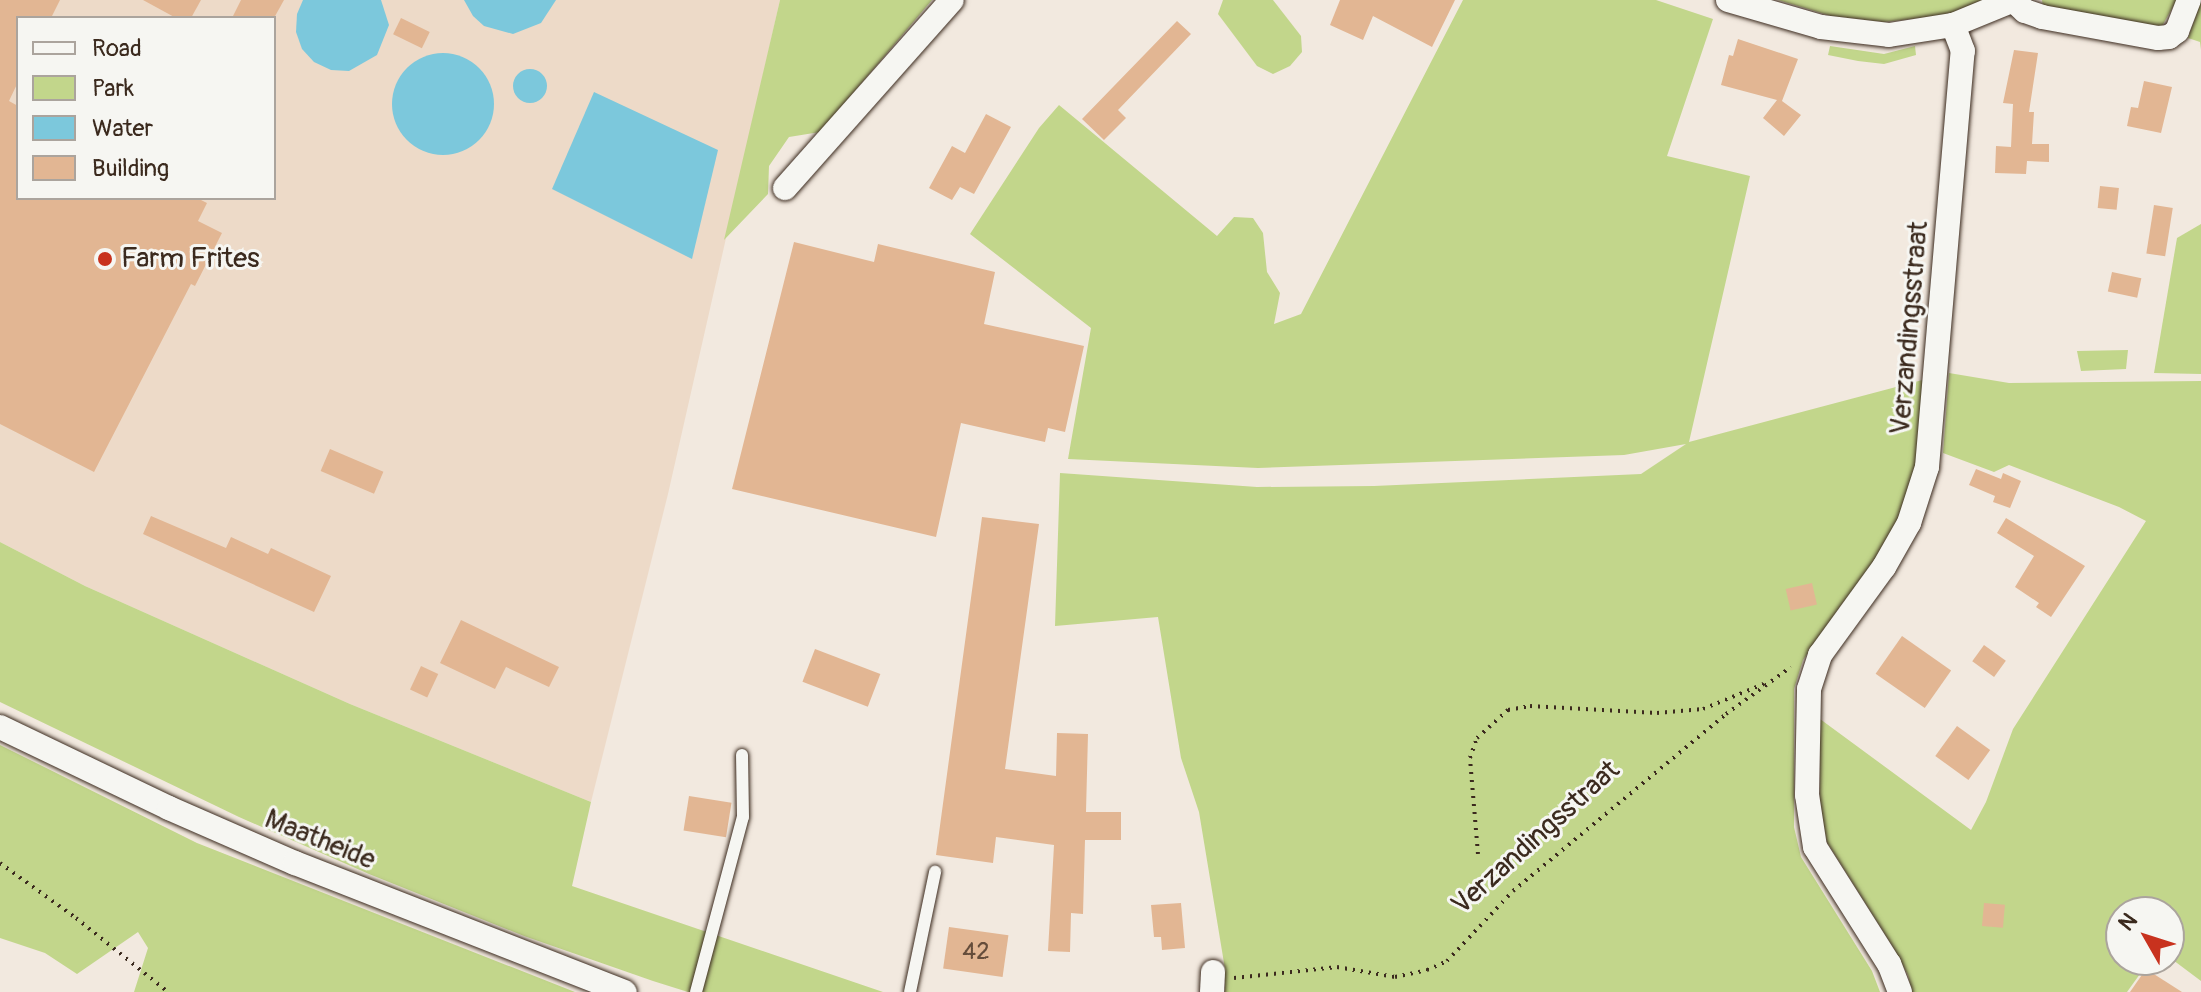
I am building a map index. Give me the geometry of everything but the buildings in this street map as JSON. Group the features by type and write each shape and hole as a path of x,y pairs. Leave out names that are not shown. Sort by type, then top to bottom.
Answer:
{"street":[{"path":"785,188 952,0"},
{"path":"1728,0 1796,21 1860,34 1918,33 1953,25 2014,0 2025,11 2042,17 2158,38 2169,37 2177,31 2189,0"},
{"name":"Verzandingsstraat","path":"1900,992 1889,964 1835,884 1815,847 1807,795 1809,689 1820,655 1884,567 1903,534 1927,467 1963,51 1953,25"},
{"name":"Maatheide","path":"0,727 169,808 295,863 625,992"}],"lane":[{"path":"696,992 743,817 742,755"},
{"path":"910,992 935,872"}],"path":[{"name":"Verzandingsstraat","path":"1214,981 1337,967 1395,977 1427,970 1447,961 1513,891 1773,680 1803,660 1820,655"},
{"path":"1478,854 1470,758 1477,738 1508,710 1530,706 1657,713 1703,709 1730,701 1773,680"},
{"path":"0,863 76,918 168,992"}],"shaded area":[{"path":"0,0 780,0 668,494 591,802 350,704 85,586 0,542"}],"green space":[{"path":"780,0 932,0 820,132 789,137 769,166 768,194 724,240"},
{"path":"1223,0 1273,0 1301,36 1302,52 1290,66 1273,74 1257,66 1218,14"},
{"path":"1463,0 1656,0 1713,19 1667,156 1750,176 1689,442 1930,378 1921,451 1904,518 1874,566 1842,604 1803,660 1794,689 1794,827 1801,857 1872,971 1880,992 1225,992 1225,969 1199,812 1181,758 1158,617 1055,626 1060,473 1257,487 1374,486 1641,474 1686,444 1624,455 1258,468 1068,459 1091,328 970,234 1039,128 1059,105 1217,236 1234,217 1253,218 1263,233 1267,272 1280,293 1274,324 1301,314"},
{"path":"1778,0 1987,0 1948,15 1884,22 1831,16"},
{"path":"2042,0 2177,0 2162,26 2149,27 2043,7"},
{"path":"2201,1 2201,50 2200,42 2188,38"},
{"path":"1830,46 1884,54 1915,46 1916,55 1884,64 1828,55"},
{"path":"2201,224 2201,374 2154,373 2177,238"},
{"path":"2128,350 2126,369 2081,371 2077,351"},
{"path":"1949,373 2009,383 2201,381 2201,981 2185,969 2185,896 2105,896 2105,976 2138,976 2127,992 1912,992 1908,975 1893,947 1827,842 1820,805 1820,719 1971,830 1986,802 2013,729 2146,521 2119,507 2009,465 1994,472 1943,453"},
{"path":"0,542 85,586 350,704 591,802 572,886 883,992 688,992 653,981 524,936 369,874 239,817 0,702"},
{"path":"0,745 197,843 575,992 134,992 148,948 138,932 77,974 45,953 0,938"}],"water":[{"path":"303,0 381,0 389,25 377,55 349,71 331,70 314,62 302,49 296,32 297,14"},
{"path":"464,0 556,0 541,23 513,34 484,26 473,16"},
{"path":"443,53 462,57 479,68 490,85 494,104 490,123 479,140 462,151 443,155 424,151 407,140 396,123 392,104 396,85 407,68 424,57"},
{"path":"530,69 542,74 547,86 542,98 530,103 518,98 513,86 518,74"},
{"path":"594,92 718,150 692,259 552,189"}],"place":[{"name":"Farm Frites","path":"105,259"}]}
